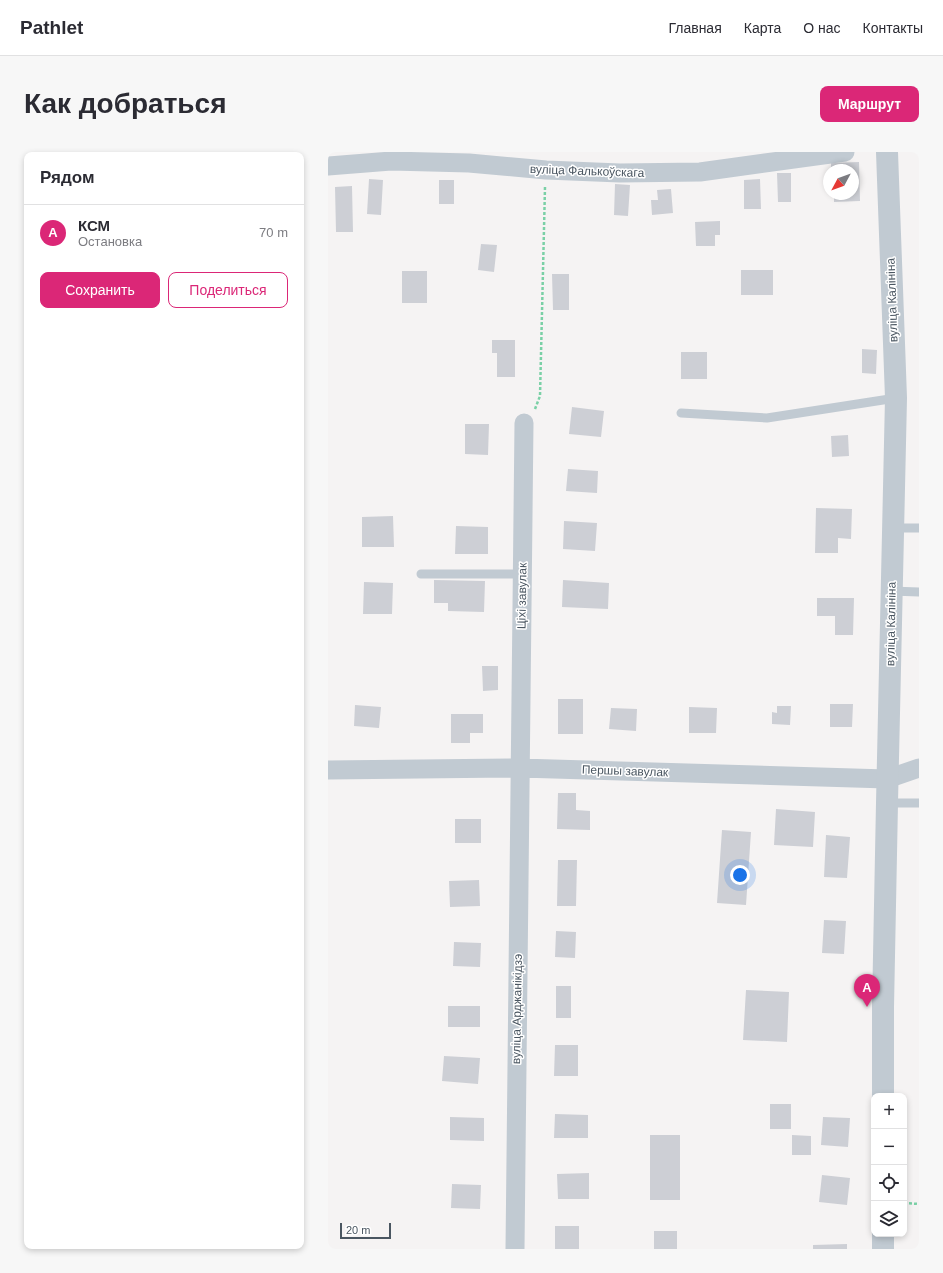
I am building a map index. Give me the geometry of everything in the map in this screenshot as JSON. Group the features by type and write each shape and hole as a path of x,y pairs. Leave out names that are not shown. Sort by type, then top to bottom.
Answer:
{"street":[{"name":"вуліца Фалькоўскага","path":"328,166 391,161 469,163 546,170 620,173 700,172 845,152"},
{"name":"вуліца Калініна","path":"883,1093 887,779 896,398 887,152"},
{"name":"Ціхі завулак","path":"520,768 524,424"},
{"name":"Першы завулак","path":"328,770 520,768 887,779 919,768"},
{"name":"вуліца Арджанікідзэ","path":"515,1249 520,768"},
{"path":"883,1237 884,1249"}],"lane":[{"path":"681,413 767,418 896,398"},
{"path":"893,528 919,528"},
{"path":"421,574 522,574"},
{"path":"891,591 919,592"},
{"path":"887,804 919,803"}],"path":[{"path":"524,424 533,414 540,396 546,170"},
{"path":"907,1203 919,1204"}],"building":[{"path":"859,162 860,201 834,202 834,200 859,200 859,164 831,163"},
{"path":"777,173 791,173 791,202 778,202"},
{"path":"369,179 383,180 381,215 367,214"},
{"path":"760,179 761,209 744,209 744,180"},
{"path":"439,180 454,180 454,204 439,204"},
{"path":"615,184 630,185 628,216 614,215"},
{"path":"352,186 353,232 336,232 335,187"},
{"path":"671,189 673,213 652,215 651,200 658,200 657,190"},
{"path":"720,221 720,235 715,235 715,246 696,246 695,222"},
{"path":"481,244 497,245 494,272 478,270"},
{"path":"741,270 773,270 773,295 741,295"},
{"path":"402,271 427,271 427,303 402,303"},
{"path":"552,274 569,274 569,310 553,310"},
{"path":"492,340 515,340 515,377 497,377 497,353 492,353"},
{"path":"862,349 877,350 876,374 862,373"},
{"path":"681,352 707,352 707,379 681,379"},
{"path":"572,407 604,411 601,437 569,434"},
{"path":"465,424 489,424 488,455 465,454"},
{"path":"848,435 849,456 832,457 831,436"},
{"path":"568,469 598,471 597,493 566,491"},
{"path":"816,508 852,509 851,539 838,538 838,553 815,553"},
{"path":"393,516 394,547 362,547 362,517"},
{"path":"564,521 597,523 595,551 563,549"},
{"path":"456,526 488,527 488,554 455,554"},
{"path":"434,580 485,581 484,612 448,611 448,603 434,603"},
{"path":"563,580 609,583 608,609 562,607"},
{"path":"364,582 393,583 392,614 363,614"},
{"path":"817,598 854,598 853,635 835,635 835,616 817,616"},
{"path":"482,666 498,666 498,690 483,691"},
{"path":"558,699 583,699 583,734 558,734"},
{"path":"830,704 853,704 852,727 830,727"},
{"path":"355,705 381,707 379,728 354,726"},
{"path":"777,706 791,706 790,725 772,724 772,712 777,713"},
{"path":"689,707 717,708 716,733 689,733"},
{"path":"611,708 637,709 636,731 609,729"},
{"path":"451,714 483,714 483,733 470,733 470,743 451,743"},
{"path":"558,793 576,793 576,810 590,811 590,830 557,829"},
{"path":"776,809 815,812 813,847 774,845"},
{"path":"455,819 481,819 481,843 455,843"},
{"path":"722,830 751,832 746,905 717,903"},
{"path":"826,835 850,837 847,878 824,877"},
{"path":"558,860 577,860 576,906 557,906"},
{"path":"479,880 480,906 450,907 449,881"},
{"path":"824,920 846,921 844,954 822,953"},
{"path":"556,931 576,932 575,958 555,957"},
{"path":"454,942 481,943 480,967 453,966"},
{"path":"556,986 571,986 571,1018 556,1018"},
{"path":"746,990 789,992 787,1042 743,1040"},
{"path":"448,1006 480,1006 480,1027 448,1027"},
{"path":"555,1045 578,1045 578,1076 554,1076"},
{"path":"444,1056 480,1058 478,1084 442,1081"},
{"path":"770,1104 791,1104 791,1129 770,1129"},
{"path":"555,1114 588,1115 588,1138 554,1138"},
{"path":"450,1117 484,1118 484,1141 450,1140"},
{"path":"823,1117 850,1118 848,1147 821,1145"},
{"path":"650,1135 680,1135 680,1200 650,1200"},
{"path":"792,1135 811,1136 811,1155 792,1155"},
{"path":"589,1173 589,1199 558,1199 557,1174"},
{"path":"822,1175 850,1178 847,1205 819,1202"},
{"path":"452,1184 481,1185 480,1209 451,1208"},
{"path":"555,1226 579,1226 579,1249 555,1249"},
{"path":"654,1231 677,1231 677,1249 654,1249"},
{"path":"847,1244 847,1249 813,1249 813,1245"}],"place":[{"name":"КСМ","path":"867,1007"}]}
